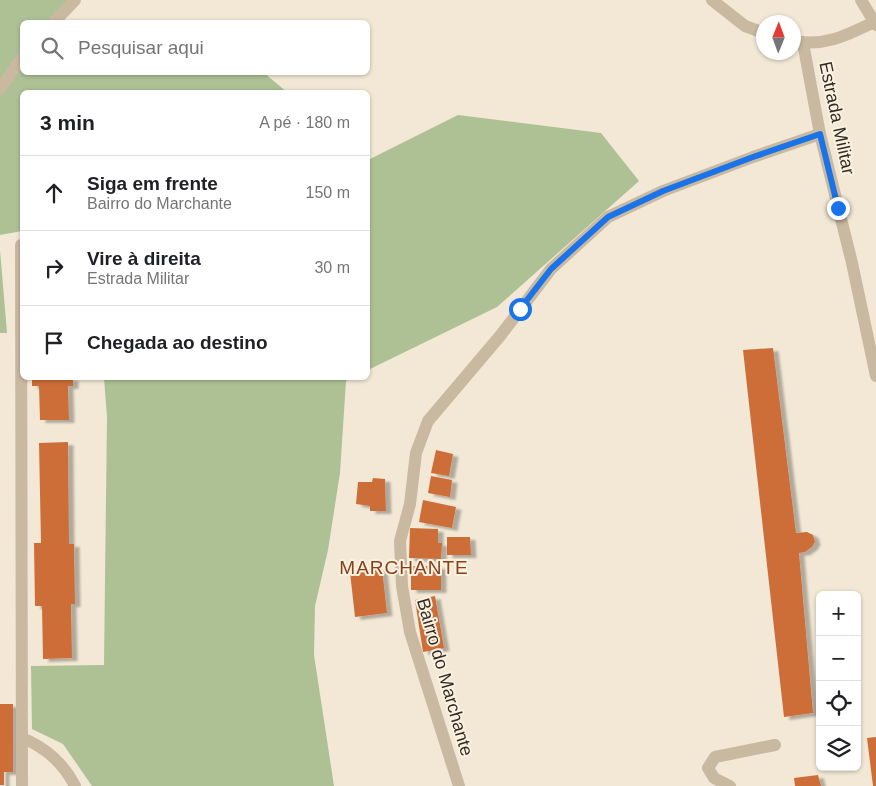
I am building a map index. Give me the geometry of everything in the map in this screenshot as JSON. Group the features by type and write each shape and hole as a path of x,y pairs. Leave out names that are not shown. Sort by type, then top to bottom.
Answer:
{"street":[{"path":"56,20 75,0"},
{"path":"712,0 745,26 756,30"},
{"path":"801,42 838,39 875,23 861,0"},
{"name":"Estrada Militar","path":"801,55 852,263 876,376"},
{"path":"0,89 20,61"},
{"name":"Bairro do Marchante","path":"459,786 410,632 402,586 400,540 410,504 416,453 428,421 500,336 551,269 608,217 663,191 820,134"},
{"path":"21,380 22,786"},
{"path":"22,738 45,749 59,763 75,786"},
{"path":"730,786 714,778 708,768 714,757 775,745"}],"green space":[{"path":"0,0 75,0 56,20 20,20 20,75 266,75 285,90 20,90 20,231 0,235"},
{"path":"458,115 601,133 639,181 497,307 370,369 370,159"},
{"path":"0,250 7,333 0,333"},
{"path":"104,380 348,380 346,381 340,473 328,550 315,606 314,655 334,786 92,786 63,744 32,729 31,666 104,665 107,417"}],"building":[{"path":"773,348 796,533 807,532 813,535 815,542 805,552 799,553 813,713 784,717 743,350"},
{"path":"32,380 73,380 73,386 68,386 69,420 40,420 39,386 32,386"},
{"path":"68,442 69,544 74,544 75,604 71,604 72,658 43,659 42,606 35,606 34,543 41,543 39,443"},
{"path":"436,450 453,454 449,476 431,473"},
{"path":"431,476 452,480 450,497 428,493"},
{"path":"373,478 385,479 386,511 370,511 370,506 356,504 358,482 372,482"},
{"path":"423,500 456,507 452,528 419,522"},
{"path":"410,528 438,529 438,543 442,543 441,559 409,558"},
{"path":"447,537 470,537 471,555 447,555"},
{"path":"411,566 441,566 441,590 411,590"},
{"path":"382,568 387,613 355,617 350,572"},
{"path":"435,596 444,648 423,652 415,600"},
{"path":"0,704 13,704 13,772 4,772 4,785 0,785"},
{"path":"876,737 876,786 873,786 867,738"},
{"path":"818,775 821,786 795,786 794,778"}],"district":[{"name":"MARCHANTE","path":"404,567"}],"route":[{"path":"520,309 551,269 608,217 663,191 820,134 838,208"}]}
